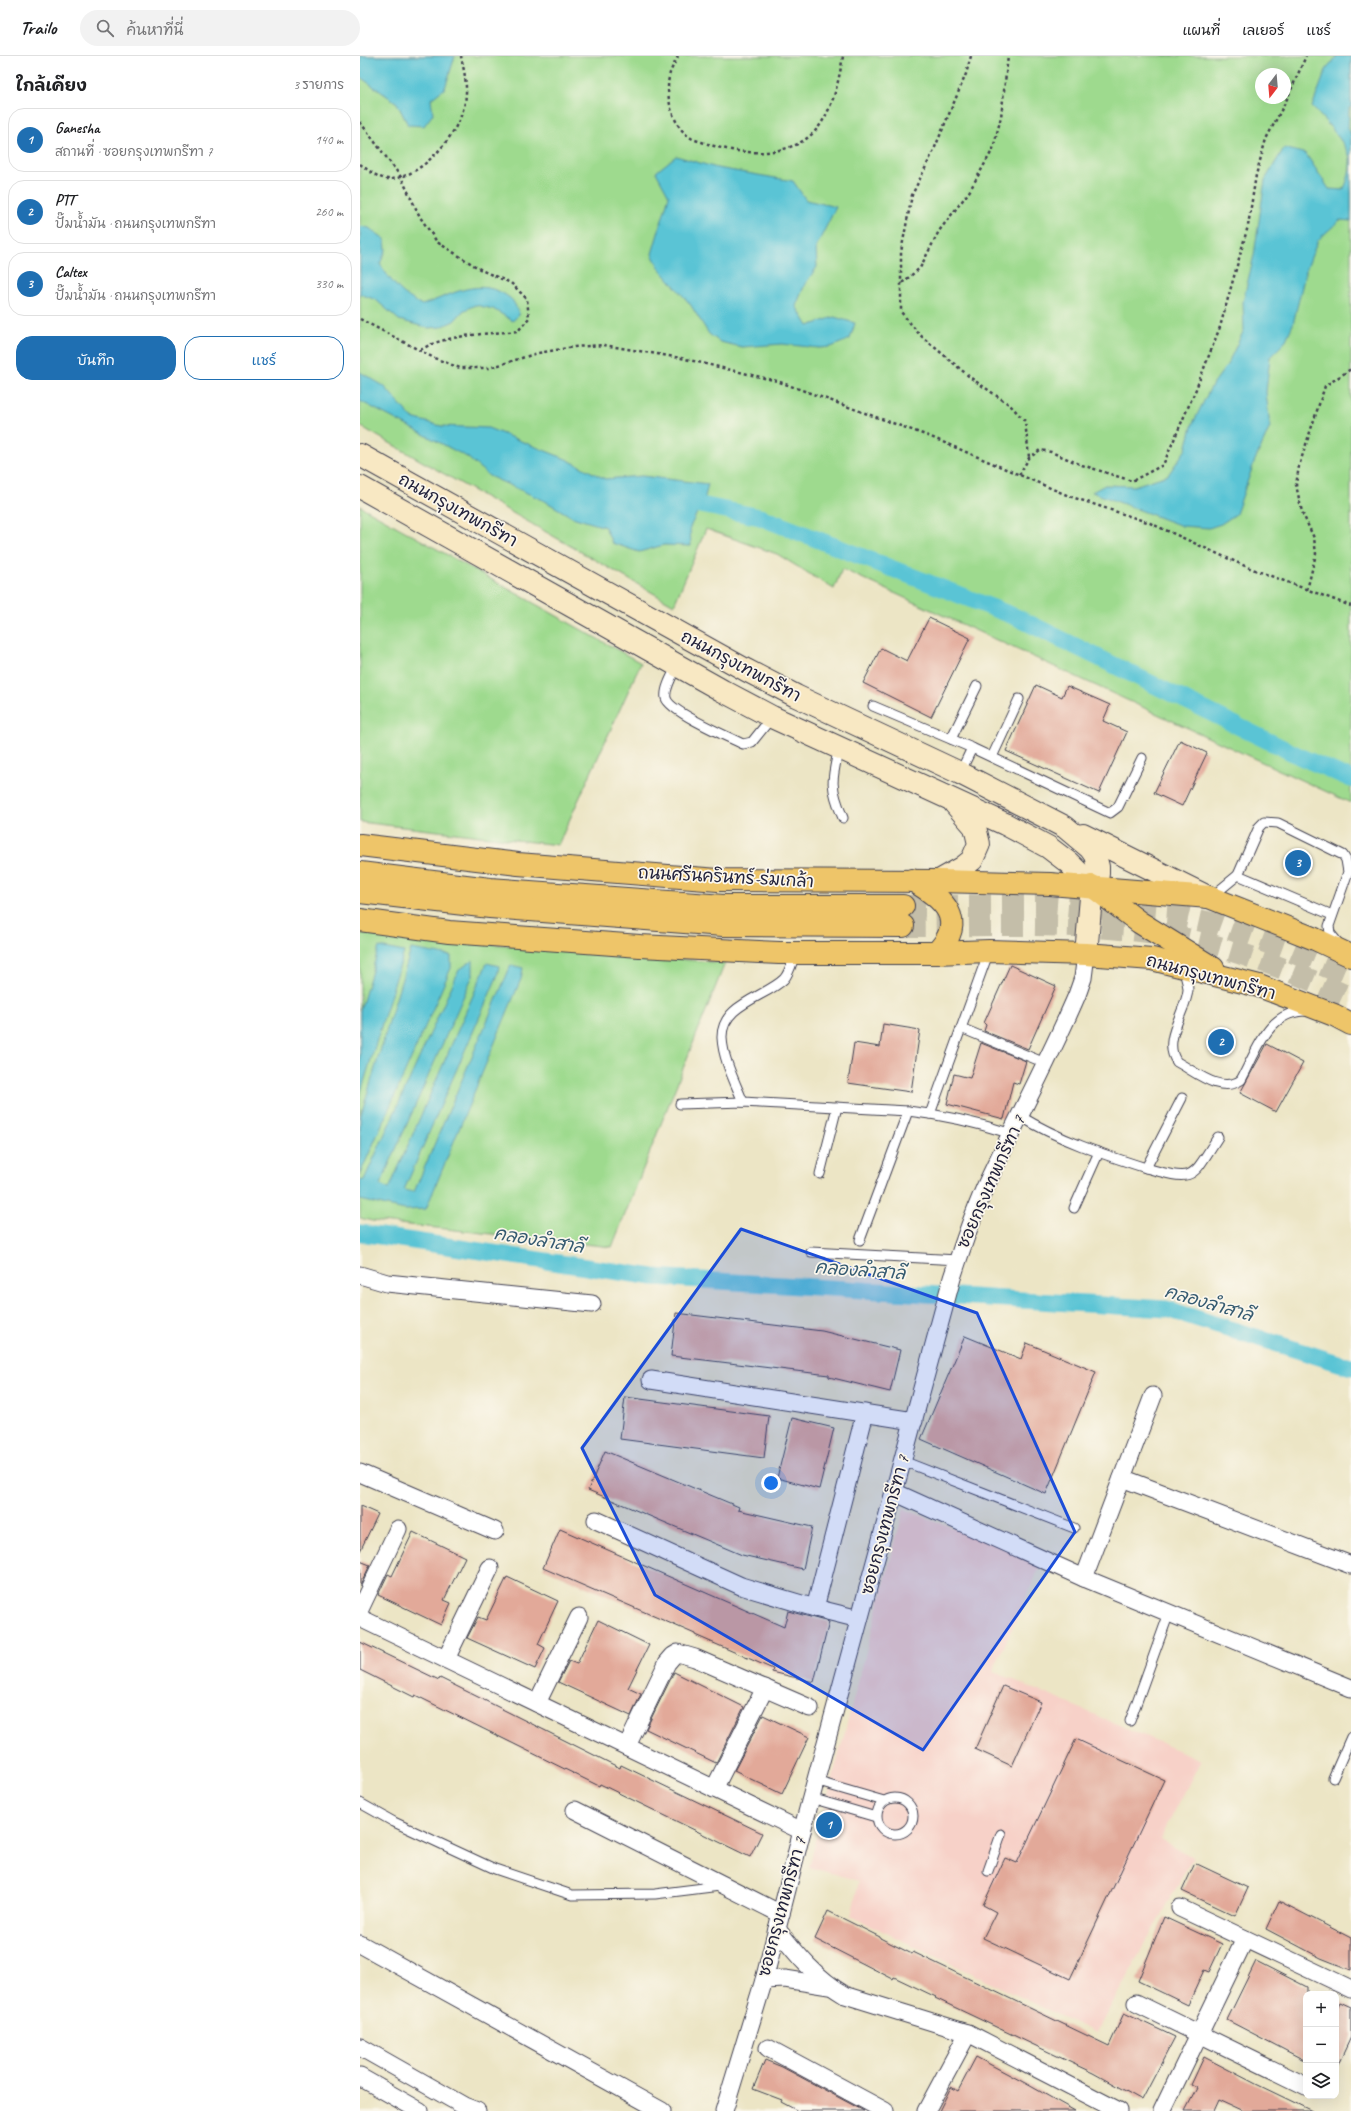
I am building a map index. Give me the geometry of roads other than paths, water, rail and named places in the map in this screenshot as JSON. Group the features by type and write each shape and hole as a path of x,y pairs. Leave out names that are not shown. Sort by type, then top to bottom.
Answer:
{"main road":[{"name":"ถนนกรุงเทพกรีฑา","path":"360,455 653,619 796,696 960,773 1065,827 1095,855 1098,867 1098,874 1092,886 1086,954 1152,959 1182,966 1259,986 1342,1019"},
{"name":"ถนนกรุงเทพกรีฑา","path":"360,487 772,716 947,795 1048,847 1069,863 1092,886"},
{"path":"641,644 653,619"},
{"path":"939,881 962,868 972,860 979,844 975,826 947,795"},
{"path":"1065,827 1211,898 1315,939 1351,956"},
{"name":"ถนนศรีนครินทร์-ร่มเกล้า","path":"360,845 518,864 718,880 912,880 1092,886"},
{"name":"ถนนศรีนครินทร์-ร่มเกล้า","path":"360,873 490,889 724,906 903,916 723,925 490,908 360,892"},
{"path":"912,880 933,893 942,901 948,912 950,919 948,939 936,953"},
{"path":"1092,886 1211,898"},
{"path":"1092,886 1139,922 1230,979"},
{"path":"360,920 449,932 640,946 796,953 936,953 989,951 1086,954"}],"street":[{"name":"ซอยกรุงเทพกรีฑา 7","path":"724,2111 764,1980 810,1798 952,1278 988,1182 1046,1063 1077,995 1083,978 1086,954"},
{"path":"360,1275 387,1283 592,1304"},
{"path":"651,1380 914,1421"},
{"path":"1084,1578 1153,1396"},
{"path":"815,1608 865,1413"},
{"path":"360,1473 495,1531"},
{"path":"1122,1478 1351,1565"},
{"path":"894,1492 1084,1578 1351,1688"},
{"path":"596,1520 741,1586 815,1608 859,1619"},
{"path":"360,1609 398,1529"},
{"path":"446,1659 490,1568"},
{"path":"537,1703 579,1617"},
{"path":"360,1618 802,1831"},
{"path":"627,1746 668,1662 678,1653 695,1658 810,1708"},
{"path":"714,1789 765,1688"},
{"path":"574,1810 724,1885 779,1922 794,1951 829,1986 845,1995 968,2033 1119,2111"},
{"path":"1180,1908 1351,1989"},
{"path":"1162,2111 1245,1939"},
{"path":"360,1944 662,2111"},
{"path":"764,1980 785,1980 829,1986"},
{"path":"1136,2003 1303,2085"},
{"path":"926,2111 968,2033"},
{"path":"360,2047 464,2106 477,2111"},
{"path":"768,2048 885,2111"},
{"path":"360,2077 420,2111"}],"lane":[{"path":"677,664 666,693 666,698 675,710 743,744 752,742 772,716"},
{"path":"951,739 977,686"},
{"path":"992,757 1019,699"},
{"path":"873,706 992,757 1110,813 1118,807 1142,758"},
{"path":"840,748 832,776 833,794 843,818"},
{"path":"960,773 972,748"},
{"path":"1211,898 1238,875 1259,827 1264,822 1278,823 1343,855 1346,860 1348,872 1329,926 1330,933 1351,956"},
{"path":"1238,875 1332,915"},
{"path":"930,1114 989,951"},
{"path":"743,1102 727,1060 722,1037 725,1024 742,1004 778,984 785,977 796,953"},
{"path":"1182,966 1188,990 1172,1042 1174,1058 1177,1062 1217,1084 1235,1084 1241,1080 1273,1023 1282,1016 1288,1013 1305,1011 1342,1019"},
{"path":"961,1028 1046,1063"},
{"path":"1146,1168 1182,1098"},
{"path":"680,1104 743,1102 908,1112 930,1114 986,1126 1012,1134"},
{"path":"820,1174 837,1107"},
{"path":"860,1240 908,1112"},
{"path":"1020,1116 1045,1132 1146,1168 1175,1176 1188,1176 1196,1171 1218,1137"},
{"path":"1074,1208 1099,1152"},
{"path":"811,1252 958,1260"},
{"path":"903,1461 1074,1528"},
{"path":"1130,1721 1168,1613"},
{"path":"1334,1778 1351,1737"},
{"path":"815,1781 884,1801"},
{"path":"895,1797 906,1802 913,1812 912,1824 903,1832 891,1834 881,1828 876,1817 877,1811 884,1801 895,1797"},
{"path":"810,1798 876,1817"},
{"path":"360,1803 394,1822 495,1869 572,1895 655,1894 724,1885"},
{"path":"988,1871 1002,1834"}],"water":[{"path":"360,56 455,56 445,88 431,99 433,114 424,126 408,125 397,103 360,77"},
{"path":"1337,56 1351,56 1351,107 1349,108 1348,128 1351,135 1351,221 1340,220 1318,240 1306,270 1293,324 1285,342 1270,357 1266,392 1270,427 1255,460 1236,514 1221,524 1209,528 1182,526 1092,492 1105,485 1134,486 1168,475 1186,449 1193,423 1211,387 1227,365 1244,330 1243,302 1254,255 1265,180 1284,148 1306,154 1329,189 1343,190 1349,175 1350,157 1339,137 1312,107 1326,70"},
{"path":"676,156 717,168 793,181 806,200 836,207 816,247 817,267 805,284 796,306 808,326 834,317 855,323 850,339 831,347 819,348 782,344 742,347 720,342 709,334 690,304 660,269 652,254 669,196 656,172"},
{"path":"360,226 369,228 385,239 386,250 380,264 388,277 398,288 422,305 466,289 477,287 488,288 499,291 510,298 519,314 513,321 493,309 475,305 463,311 454,321 441,327 428,328 399,320 376,300 360,294"},
{"path":"360,372 384,386 412,418 441,426 488,428 566,459 605,479 642,476 708,484 705,497 690,527 691,546 664,545 639,552 612,543 605,527 572,517 545,501 489,476 467,457 360,401"},
{"path":"379,947 404,952 360,1095 360,1011"},
{"path":"411,949 451,956 451,968 360,1174 360,1118"},
{"path":"473,960 473,975 380,1185 389,1189 487,963 499,966 497,977 404,1190 414,1192 511,965 523,968 521,979 426,1209 405,1210 360,1200 360,1179 364,1180 459,970"}],"waterway":[{"path":"681,501 760,517 1016,617 1303,758 1351,779"},
{"name":"คลองลำสาลี","path":"360,1233 653,1277 1167,1309 1351,1367"}],"tunnel":[{"path":"903,906 1051,905 1171,914 1216,924 1285,949 1351,977"},
{"path":"903,926 1076,926 1110,928 1177,937 1222,948 1266,962 1351,998"}],"place":[{"name":"Caltex","path":"1298,863"},
{"name":"PTT","path":"1221,1042"},
{"name":"Ganesha","path":"829,1825"}]}
